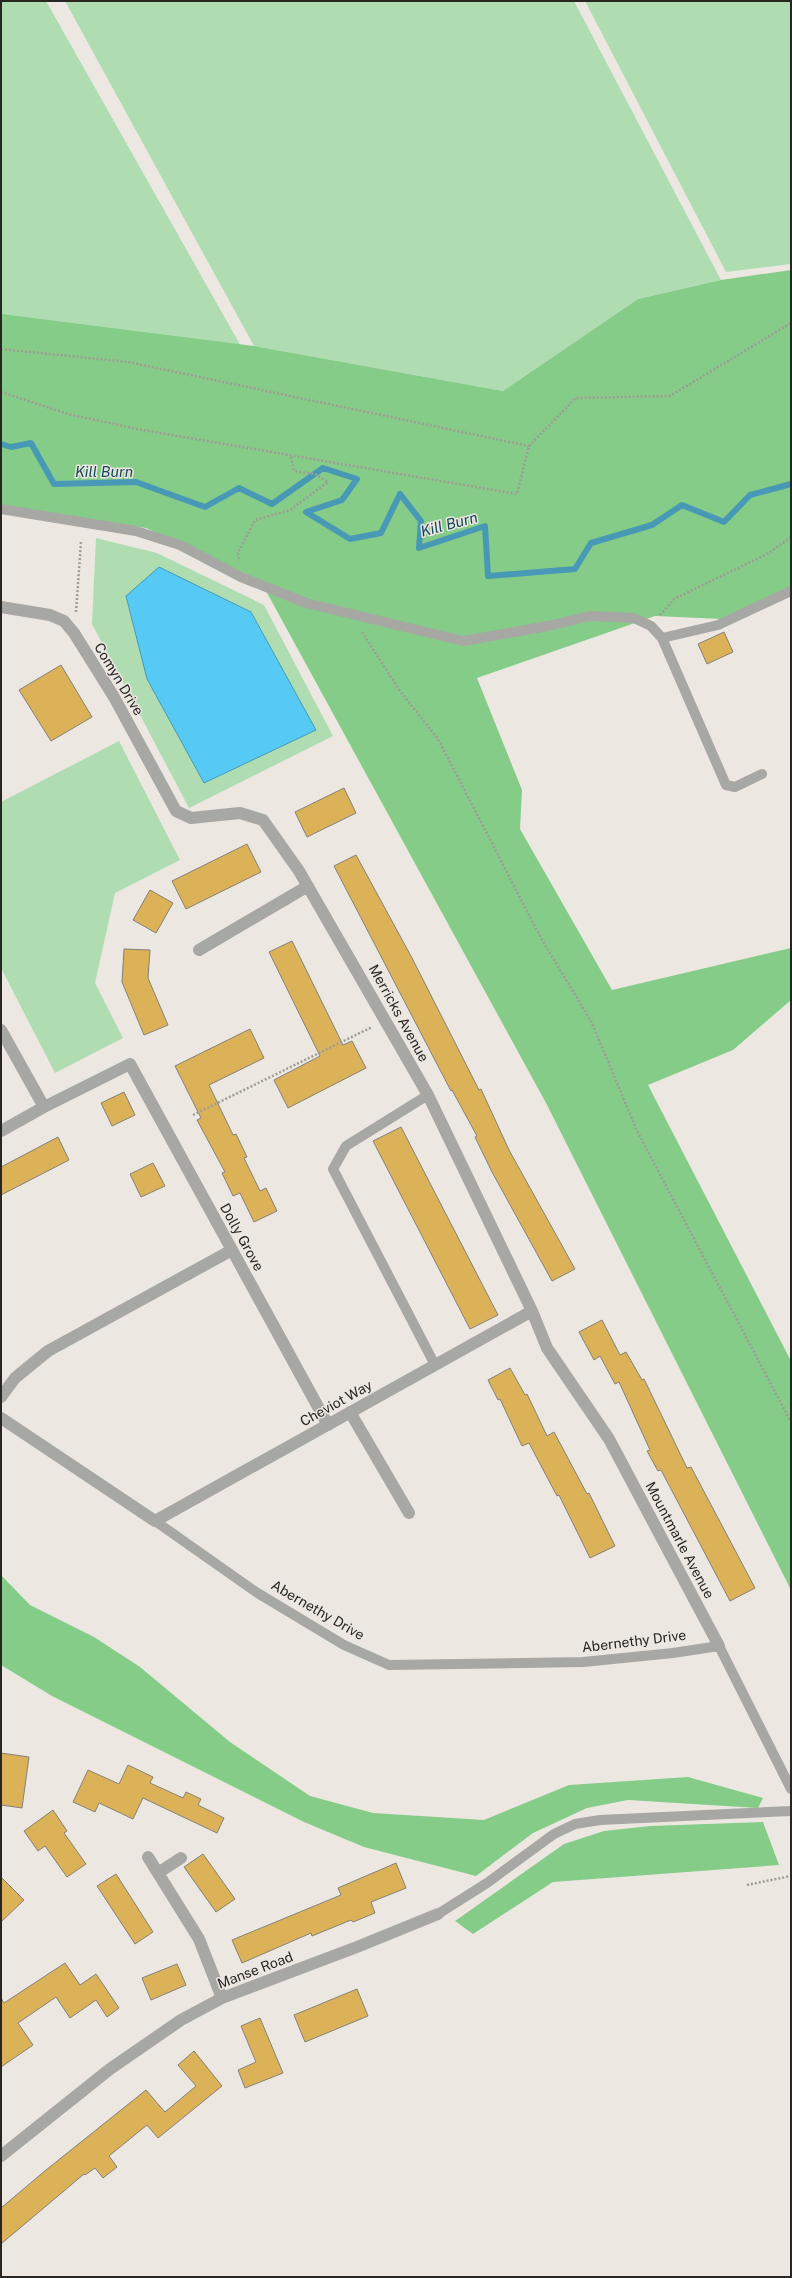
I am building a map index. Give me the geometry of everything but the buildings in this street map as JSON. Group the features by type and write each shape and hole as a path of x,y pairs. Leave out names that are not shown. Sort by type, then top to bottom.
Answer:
{"street":[{"name":"Comyn Drive","path":"1,607 50,615 64,621 74,633 114,697 176,811"},
{"name":"Merricks Avenue","path":"176,811 191,818 201,819 240,813 263,820 308,886 368,986 385,1020 428,1095 532,1311"},
{"path":"199,950 308,886"},
{"path":"1,1030 44,1107 1,1132"},
{"name":"Dolly Grove","path":"44,1107 130,1064 328,1425"},
{"path":"1,1397 15,1378 48,1351 232,1250"},
{"name":"Cheviot Way","path":"155,1522 532,1311"},
{"name":"Mountmarle Avenue","path":"532,1311 547,1348 609,1440 719,1646"},
{"path":"350,1412 409,1513"},
{"name":"Abernethy Drive","path":"1,1418 155,1522"},
{"path":"148,1857 199,1939 222,1998"},
{"path":"158,1873 181,1858"},
{"name":"Manse Road","path":"1,2156 110,2069 181,2020 222,1998 357,1947 438,1914"}],"lane":[{"path":"1,509 136,531 180,545 241,577 306,603 463,641 548,626 590,616 634,618 651,626 662,638 726,785 730,788 735,787 762,774"},
{"path":"662,638 718,624 791,591"},
{"path":"428,1095 346,1146 333,1169 435,1365"},
{"name":"Abernethy Drive","path":"155,1522 256,1592 344,1645 389,1664 583,1662 673,1653 719,1646"},
{"name":"Mountmarle Avenue","path":"719,1646 791,1789"},
{"name":"Manse Road","path":"438,1914 502,1872 539,1844 575,1824 600,1820 791,1811"}],"path":[{"path":"1,392 68,414 137,429 517,494 529,446 576,398 670,396 791,323"},
{"path":"1,349 128,362 529,446"},
{"path":"241,577 238,552 255,520 290,510 328,482 315,474 294,471 291,456"},
{"path":"651,626 674,599 769,553 791,536"},
{"path":"74,633 80,542"},
{"path":"350,613 400,691 438,739 542,940 591,1022 638,1133 791,1422"},
{"path":"193,1115 385,1020"},
{"path":"748,1885 791,1876"}],"green space":[{"path":"1,1 46,1 242,348 1,316"},
{"path":"65,1 574,1 721,280 638,299 503,391 254,346"},
{"path":"585,1 791,1 791,264 726,272"},
{"path":"791,270 791,587 722,619 655,616 477,678 522,790 520,829 612,990 791,948 791,1000 733,1050 648,1085 791,1361 791,1590 546,1103 260,580 146,528 1,506 1,314 254,346 503,391 638,299 721,280"},
{"path":"96,538 157,553 264,605 333,736 189,808 92,624"},
{"path":"119,741 180,860 115,893 95,983 123,1038 55,1073 1,968 1,802"},
{"path":"1,1575 30,1605 94,1637 140,1667 230,1742 310,1796 373,1813 484,1820 569,1785 688,1777 763,1798 758,1808 628,1800 587,1808 533,1833 476,1876 364,1847 304,1822 52,1696 1,1665"},
{"path":"763,1822 779,1865 553,1882 473,1934 455,1921 564,1844 604,1831 650,1826"}],"water":[{"path":"159,567 251,612 316,730 204,783 147,679 126,596"}],"waterway":[{"name":"Kill Burn","path":"1,444 11,447 31,443 54,484 136,482 205,507 239,488 272,504 323,468 357,479 342,500 306,512 350,539 381,533 400,494 421,521 419,548 485,526 488,576 575,569 591,543 652,525 682,505 724,522 750,495 791,484"}]}
